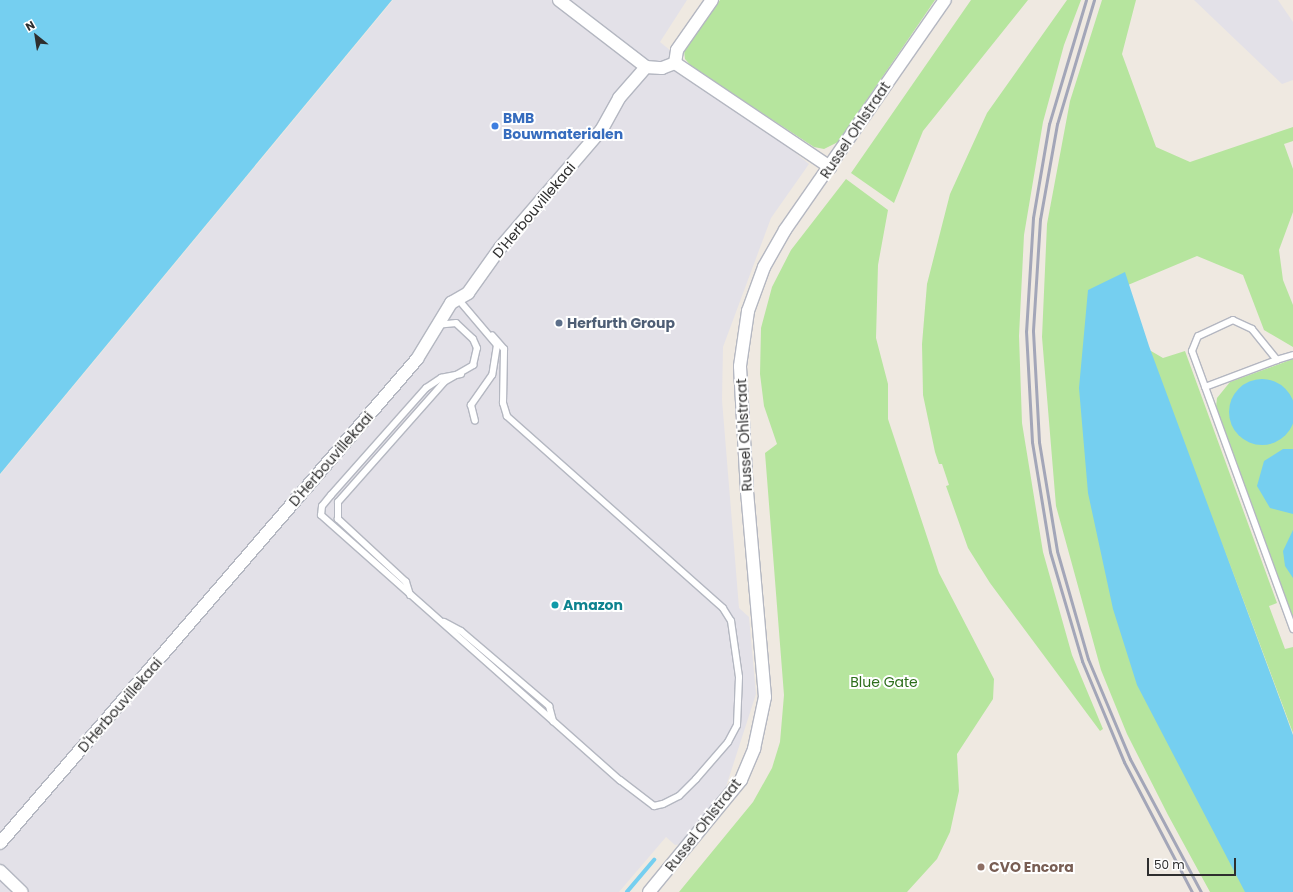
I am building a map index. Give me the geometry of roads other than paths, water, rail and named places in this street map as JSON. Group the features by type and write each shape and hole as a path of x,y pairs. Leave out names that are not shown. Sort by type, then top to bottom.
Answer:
{"street":[{"path":"559,0 646,67 662,68 675,63"},
{"path":"675,63 677,50 712,0"},
{"name":"Russel Ohlstraat","path":"650,892 741,780 754,749 765,697 748,507 740,366 748,310 764,267 830,167 945,0"},
{"path":"675,63 830,167"},
{"name":"D'Herbouvillekaai","path":"0,842 417,360 434,325 463,296 500,248 602,129 619,98 646,67"},
{"path":"0,872 22,892"}],"lane":[{"path":"461,374 441,378 426,388 322,506 321,515 330,525 640,798 654,806 663,804 679,796 701,774 728,742 737,725 741,704 736,635 723,608 507,416 503,403 504,349 463,296"},
{"path":"1277,360 1252,329 1233,320 1198,336 1192,343 1192,351 1293,629"},
{"path":"410,595 406,582 338,519 338,502 412,415 444,382 461,374 473,365 476,358 473,339 456,323 434,325"},
{"path":"475,421 471,405 496,362 497,345 492,335"},
{"path":"1205,387 1293,355"}],"water":[{"path":"0,0 392,0 0,474"},
{"path":"1125,272 1149,346 1293,735 1293,892 1245,892 1137,685 1113,609 1088,493 1079,388 1088,290"},
{"path":"1256,379 1268,379 1280,384 1290,394 1295,406 1293,425 1280,440 1268,445 1256,445 1244,440 1234,430 1229,418 1229,406 1234,394 1244,384"},
{"path":"1283,449 1293,449 1293,514 1270,508 1257,486 1264,461"},
{"path":"1293,530 1293,578 1285,566 1283,551"}],"waterway":[{"path":"627,892 654,860"}],"railway":[{"path":"1086,0 1049,124 1033,218 1026,331 1032,442 1050,552 1082,661 1124,762 1192,892"},
{"path":"1094,0 1057,124 1040,219 1033,331 1039,442 1057,551 1088,659 1130,759 1201,892"}],"place":[{"name":"BMB Bouwmaterialen","path":"495,126"},
{"name":"Herfurth Group","path":"559,323"},
{"name":"Amazon","path":"555,605"},
{"name":"CVO Encora","path":"981,867"}],"park label":[{"name":"Blue Gate","path":"884,682"}]}
